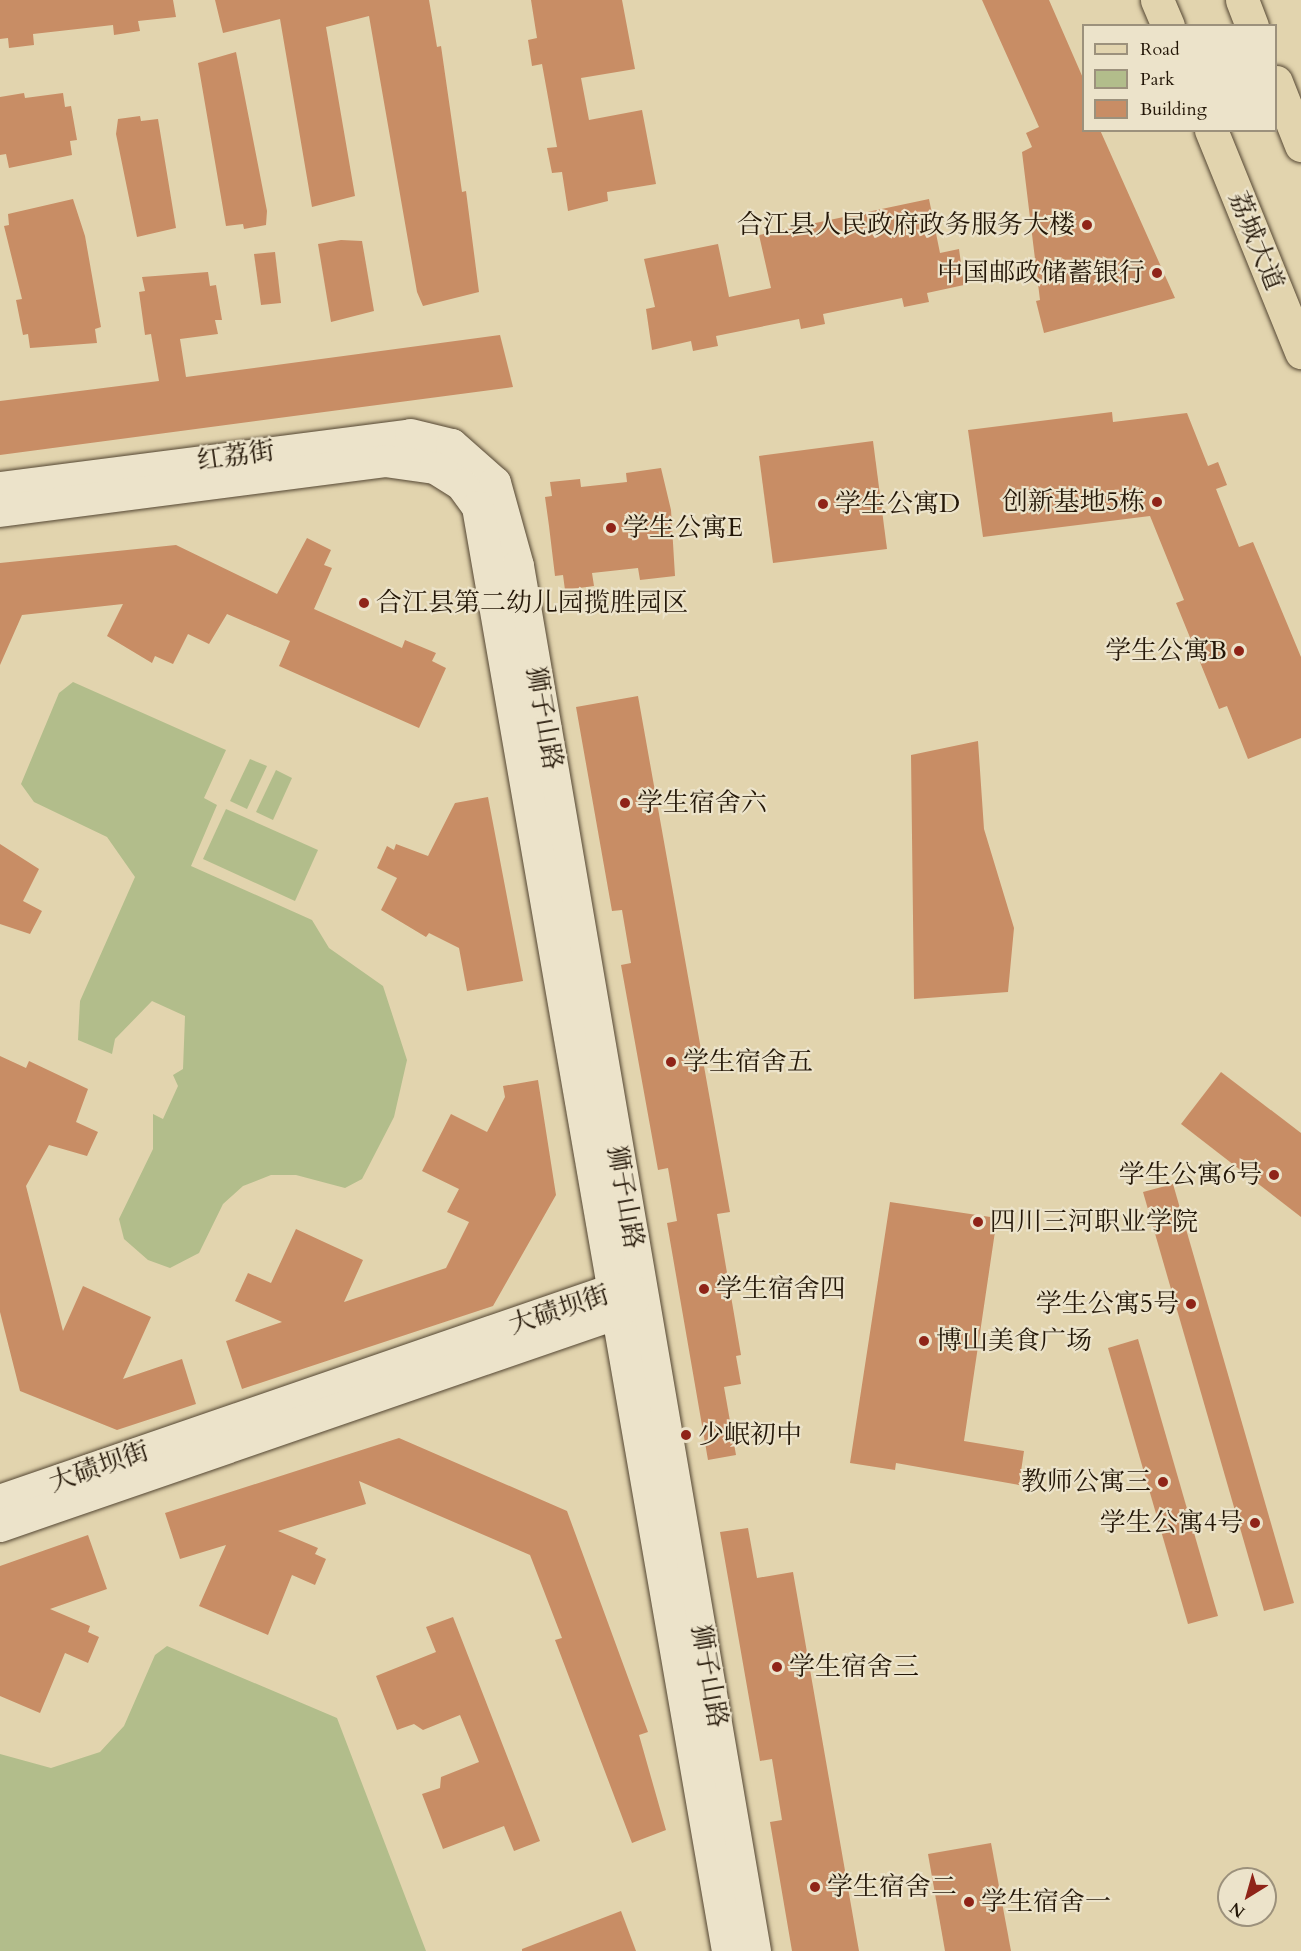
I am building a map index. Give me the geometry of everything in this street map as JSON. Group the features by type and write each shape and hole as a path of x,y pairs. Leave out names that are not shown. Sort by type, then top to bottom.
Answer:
{"main road":[{"path":"1157,0 1167,24"},
{"path":"1242,0 1251,24"},
{"path":"1277,86 1299,136"},
{"name":"荔城大道","path":"1212,132 1301,352"}],"street":[{"name":"红荔街","path":"0,488 381,437 434,440 460,466"},
{"name":"红荔街","path":"0,511 385,461 460,466"},
{"name":"狮子山路","path":"460,466 495,483 518,566 625,1298 729,1951"},
{"name":"狮子山路","path":"625,1298 755,1951"},
{"name":"大碛坝街","path":"0,1501 625,1298"},
{"name":"大碛坝街","path":"0,1526 625,1298"}],"green space":[{"path":"73,682 226,750 204,798 217,805 191,866 312,920 329,948 383,986 407,1060 394,1117 362,1179 345,1188 296,1175 271,1175 243,1186 223,1204 199,1253 170,1268 148,1260 124,1239 119,1219 153,1149 153,1114 163,1119 178,1086 173,1075 183,1069 185,1016 152,1001 115,1039 112,1054 78,1040 80,1001 135,877 107,837 34,802 21,784 59,693"},
{"path":"250,759 267,766 247,809 230,801"},
{"path":"276,770 292,778 273,820 256,812"},
{"path":"226,809 318,850 295,901 203,859"},
{"path":"167,1646 337,1718 426,1951 0,1951 0,1754 51,1768 100,1752 124,1726 155,1655"}],"building":[{"path":"0,0 173,0 176,17 138,21 140,31 114,35 113,25 33,34 34,45 9,48 8,38 0,39"},
{"path":"215,0 429,0 437,47 441,46 462,192 466,191 479,292 423,306 417,292 369,16 326,27 355,196 312,207 280,19 223,33"},
{"path":"531,0 622,0 635,69 581,78 589,120 642,110 656,184 607,192 608,201 568,211 562,172 552,173 547,148 557,147 542,64 532,66 528,40 537,38"},
{"name":"合江县人民政府政务服务大楼","path":"982,0 1049,0 1082,76 1082,132 1101,132 1175,298 1044,333 1036,301 1040,300 1022,152 1032,147 1026,133 1039,127"},
{"path":"236,52 267,211 266,225 244,229 243,224 226,226 198,63"},
{"path":"24,93 25,98 63,93 65,107 71,106 77,140 70,141 72,155 9,168 6,154 0,155 0,97"},
{"path":"140,116 141,121 158,119 176,228 137,237 116,134 118,119"},
{"path":"73,199 85,236 101,327 95,329 97,343 30,348 28,334 23,335 16,300 22,299 4,226 9,225 8,214"},
{"path":"929,199 940,253 959,249 964,285 927,293 929,302 904,307 902,298 823,314 825,324 801,329 799,319 716,336 718,346 693,351 691,341 652,350 646,309 655,307 644,259 718,244 729,297 771,288 759,235"},
{"path":"341,240 362,241 374,311 331,322 318,244"},
{"path":"275,252 281,303 261,305 254,254"},
{"path":"208,272 210,286 216,285 222,320 215,320 218,334 180,339 186,377 500,335 513,387 0,455 0,401 159,381 151,334 145,335 139,292 145,291 142,277"},
{"path":"1112,412 1113,422 1187,413 1208,466 1218,462 1227,485 1216,489 1239,547 1253,542 1301,657 1301,738 1248,759 1227,706 1219,709 1176,603 1184,600 1150,516 983,537 968,430"},
{"name":"学生公寓D","path":"873,441 887,549 773,563 759,456"},
{"name":"学生公寓E","path":"661,468 671,510 675,576 640,580 638,568 592,573 594,586 565,590 563,575 555,576 545,497 552,496 550,482 580,479 581,487 627,482 626,473"},
{"path":"307,538 331,550 324,565 332,568 314,609 402,648 405,640 436,653 432,661 446,668 419,728 279,666 290,641 227,614 209,644 188,634 173,664 155,656 152,663 107,636 123,604 22,615 0,665 0,563 176,545 277,594"},
{"path":"638,696 730,1212 717,1214 741,1355 736,1356 741,1384 724,1387 736,1455 708,1460 667,1223 677,1221 668,1168 658,1170 621,965 631,963 622,910 612,911 576,707"},
{"path":"978,741 984,829 1014,928 1008,992 914,999 911,755"},
{"path":"488,797 523,981 467,991 459,948 429,933 426,937 381,910 397,878 377,868 387,846 394,850 396,844 428,856 455,803"},
{"path":"0,844 39,869 23,901 42,911 30,934 0,924"},
{"path":"0,1056 26,1068 29,1061 88,1089 76,1122 98,1132 87,1156 49,1145 26,1186 63,1331 83,1286 151,1317 123,1379 182,1359 196,1404 117,1430 20,1391 0,1312"},
{"name":"学生公寓6号","path":"1221,1072 1301,1133 1301,1217 1181,1124"},
{"path":"538,1080 556,1195 493,1306 242,1389 226,1341 282,1322 235,1301 248,1273 271,1283 296,1229 363,1260 344,1302 446,1268 469,1222 447,1212 459,1189 422,1171 451,1114 487,1132 505,1097 503,1086"},
{"path":"1173,1184 1294,1603 1264,1611 1143,1192"},
{"name":"博山美食广场","path":"890,1202 997,1218 964,1441 1024,1451 1019,1485 896,1463 895,1470 850,1463"},
{"name":"教师公寓三","path":"1138,1339 1218,1616 1188,1624 1108,1348"},
{"path":"399,1438 567,1511 648,1732 639,1735 666,1830 632,1843 555,1640 562,1638 530,1555 359,1481 366,1504 278,1531 318,1548 315,1554 326,1559 315,1585 292,1575 268,1635 199,1606 226,1545 180,1559 165,1513"},
{"path":"748,1528 757,1578 793,1572 859,1951 792,1951 770,1822 782,1820 772,1759 760,1761 720,1532"},
{"path":"88,1535 107,1589 50,1609 90,1626 88,1632 99,1637 88,1663 65,1653 40,1713 0,1696 0,1566"},
{"path":"453,1617 540,1841 514,1851 504,1826 443,1849 422,1794 440,1788 441,1777 479,1762 460,1715 423,1730 414,1724 397,1730 376,1676 436,1652 426,1627"},
{"name":"学生宿舍一","path":"991,1843 1011,1951 945,1951 928,1854"},
{"path":"621,1911 636,1951 522,1951 522,1949"}],"place":[{"name":"合江县人民政府政务服务大楼","path":"1087,225"},
{"name":"中国邮政储蓄银行","path":"1157,273"},
{"name":"创新基地5栋","path":"1157,502"},
{"name":"学生公寓D","path":"823,504"},
{"name":"学生公寓E","path":"611,528"},
{"name":"合江县第二幼儿园揽胜园区","path":"364,603"},
{"name":"学生公寓B","path":"1239,651"},
{"name":"学生宿舍六","path":"625,803"},
{"name":"学生宿舍五","path":"671,1062"},
{"name":"学生公寓6号","path":"1274,1175"},
{"name":"四川三河职业学院","path":"978,1222"},
{"name":"学生宿舍四","path":"704,1289"},
{"name":"学生公寓5号","path":"1191,1304"},
{"name":"博山美食广场","path":"924,1341"},
{"name":"少岷初中","path":"686,1435"},
{"name":"教师公寓三","path":"1163,1482"},
{"name":"学生公寓4号","path":"1255,1523"},
{"name":"学生宿舍三","path":"777,1667"},
{"name":"学生宿舍二","path":"815,1887"},
{"name":"学生宿舍一","path":"969,1902"}]}
